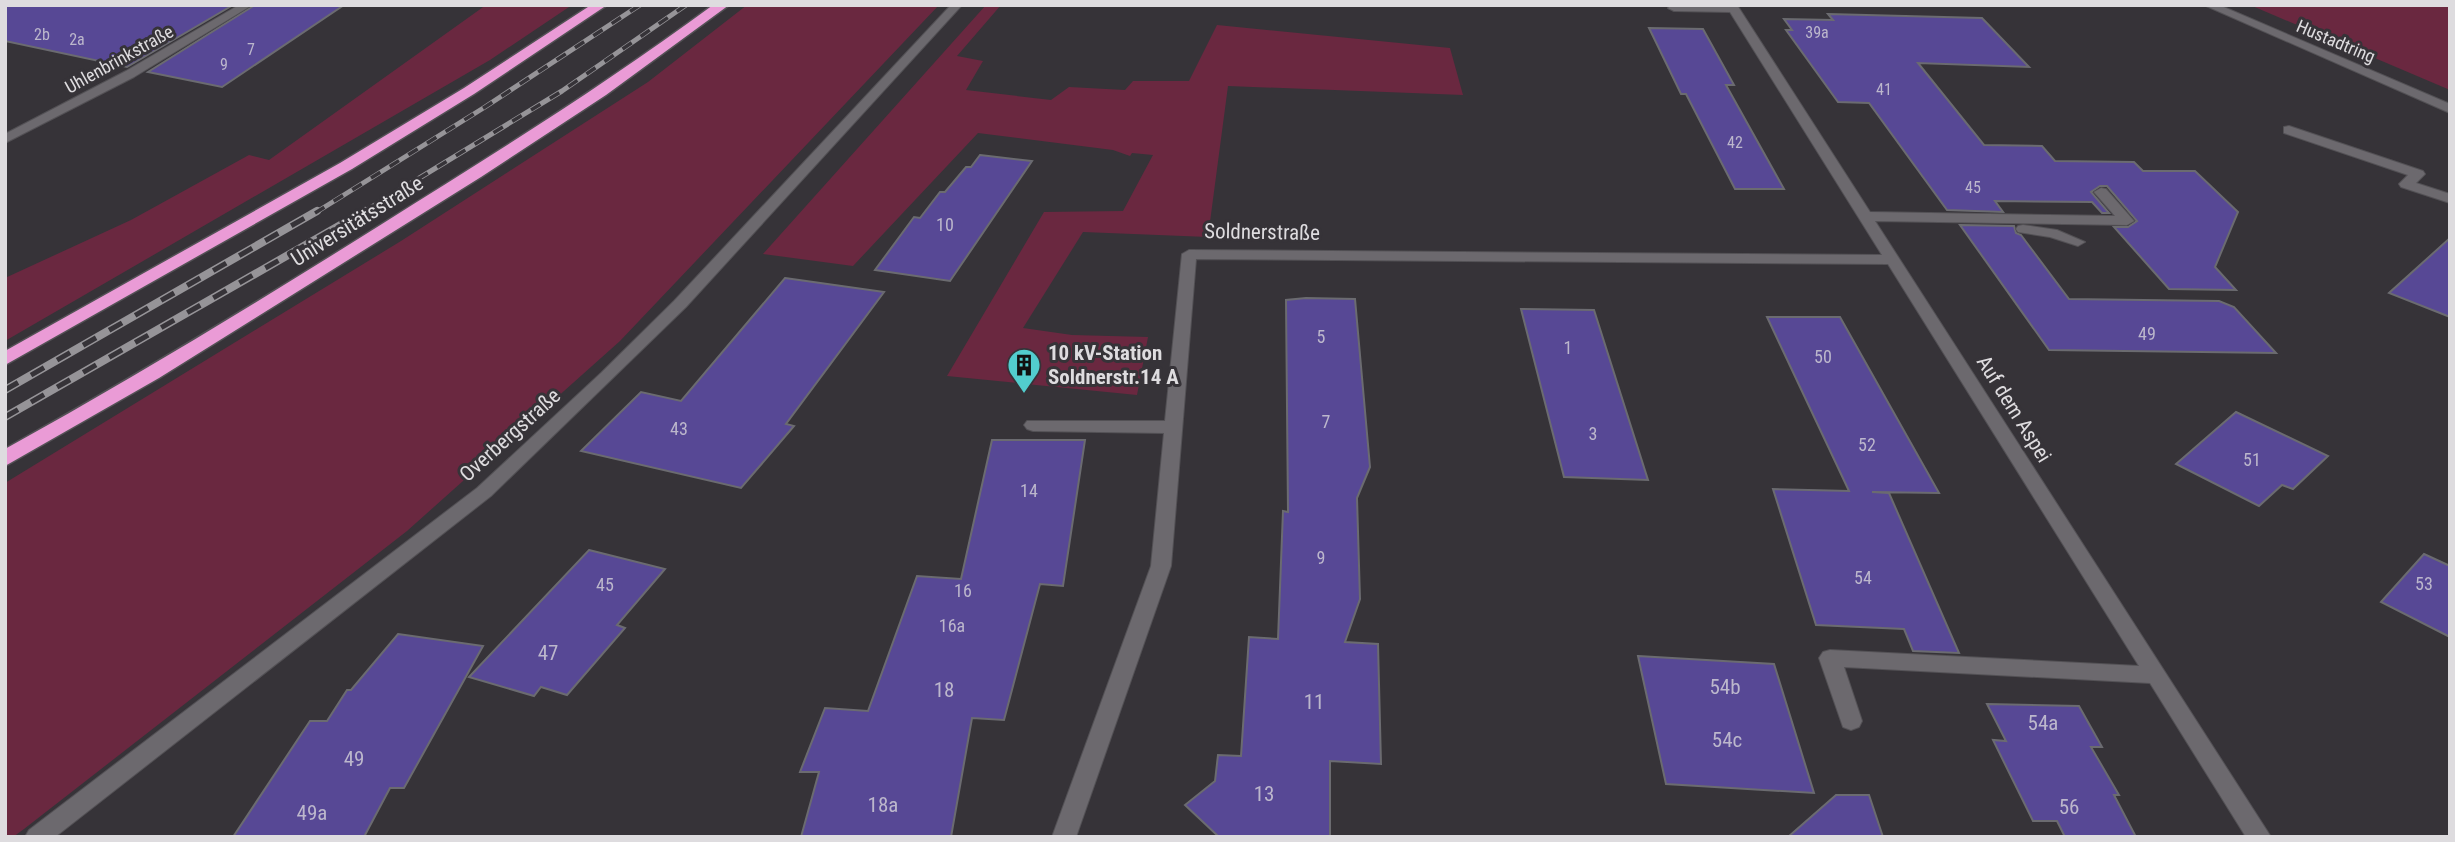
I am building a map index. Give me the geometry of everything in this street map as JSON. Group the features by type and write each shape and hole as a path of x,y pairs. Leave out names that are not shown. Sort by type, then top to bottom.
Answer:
{"highway":[{"path":"5,359 346,166 470,91 600,5"},
{"name":"Universitätsstraße","path":"5,458 286,292 425,205 647,62 722,5"}],"street":[{"name":"Uhlenbrinkstraße","path":"5,139 130,74 247,5"},
{"name":"Overbergstraße","path":"37,837 484,492 607,377 680,304 957,5"},
{"name":"Hustadtring","path":"2209,5 2450,109"},
{"path":"1674,8 1732,7"},
{"name":"Auf dem Aspei","path":"1732,7 2259,837"},
{"path":"2289,130 2418,174 2406,184 2450,199"},
{"path":"1864,216 2127,221 2101,191"},
{"path":"1923,217 1962,227 2036,230 2078,242"},
{"name":"Soldnerstraße","path":"1064,837 1161,566 1189,254 1892,260"},
{"path":"1033,425 1174,428"},
{"path":"1851,721 1830,658 2156,675"}],"shaded area":[{"path":"486,5 572,5 490,60 5,341 5,278 131,220 249,155 269,160"},
{"path":"747,5 939,5 620,341 407,531 24,829 13,837 5,837 5,483 401,241 648,82"},
{"path":"986,5 1001,5 957,56 983,61 966,90 1051,100 1069,87 1125,90 1133,81 1189,81 1217,25 1450,48 1463,95 1228,86 1208,237 1083,232 1023,328 1072,335 1148,337 1137,395 947,376 1044,212 1123,211 1153,155 1132,153 1130,156 1113,150 978,133 853,266 763,254"},
{"path":"2250,5 2450,5 2450,90"}],"building":[{"path":"5,5 233,5 127,67 5,41"},
{"path":"255,5 344,5 222,87 148,72"},
{"path":"1828,14 1982,18 2029,67 1918,63 1984,145 2042,146 2055,161 2134,162 2143,171 2195,171 2238,212 2215,267 2236,290 2169,289 2114,227 2128,227 2137,221 2107,186 2100,186 2091,192 2109,213 2102,213 2092,202 1995,201 2003,212 1947,210 1869,103 1838,102 1786,30 1792,30 1784,19 1833,20"},
{"path":"1649,28 1703,29 1734,85 1726,85 1784,189 1735,189 1686,94 1681,94"},
{"path":"980,155 1032,161 950,281 875,270 914,217 920,218 940,192 945,192"},
{"path":"1960,225 2014,226 2016,233 2021,235 2069,299 2219,301 2234,307 2276,353 2049,350"},
{"path":"2450,238 2450,317 2389,293"},
{"path":"785,278 884,292 786,424 794,426 741,488 581,451 641,392 681,401"},
{"path":"1355,299 1370,467 1357,498 1360,599 1345,642 1378,644 1381,764 1330,761 1330,837 1219,837 1185,805 1215,781 1218,755 1241,756 1249,637 1278,639 1283,511 1288,512 1286,300"},
{"path":"1521,309 1594,310 1648,480 1564,477"},
{"path":"1767,317 1840,317 1939,493 1872,492 1889,493 1959,653 1913,651 1904,629 1816,625 1773,489 1849,491"},
{"path":"2236,412 2328,456 2293,489 2282,485 2259,506 2176,464"},
{"path":"992,440 1085,440 1063,586 1040,584 1004,720 972,718 951,837 801,837 819,772 800,772 825,708 868,711 917,576 961,579"},
{"path":"589,550 665,569 617,625 625,628 567,695 541,687 534,696 469,677"},
{"path":"2424,554 2450,566 2450,637 2381,602"},
{"path":"398,634 483,646 404,788 390,788 364,837 233,837 310,721 327,721 347,690 351,690"},
{"path":"1638,656 1774,664 1814,793 1666,784"},
{"path":"1987,704 2079,706 2102,747 2091,747 2119,795 2114,795 2136,837 2065,837 2057,821 2033,821 1993,740 2006,741"},
{"path":"1836,795 1869,795 1883,837 1788,837"}],"railway":[{"path":"315,213 485,107 640,5"},
{"path":"362,213 562,91 686,5"},
{"path":"5,390 317,211"},
{"path":"5,417 365,211"}],"place":[{"name":"10 kV-Station Soldnerstr.14 A","path":"1024,395"}]}
